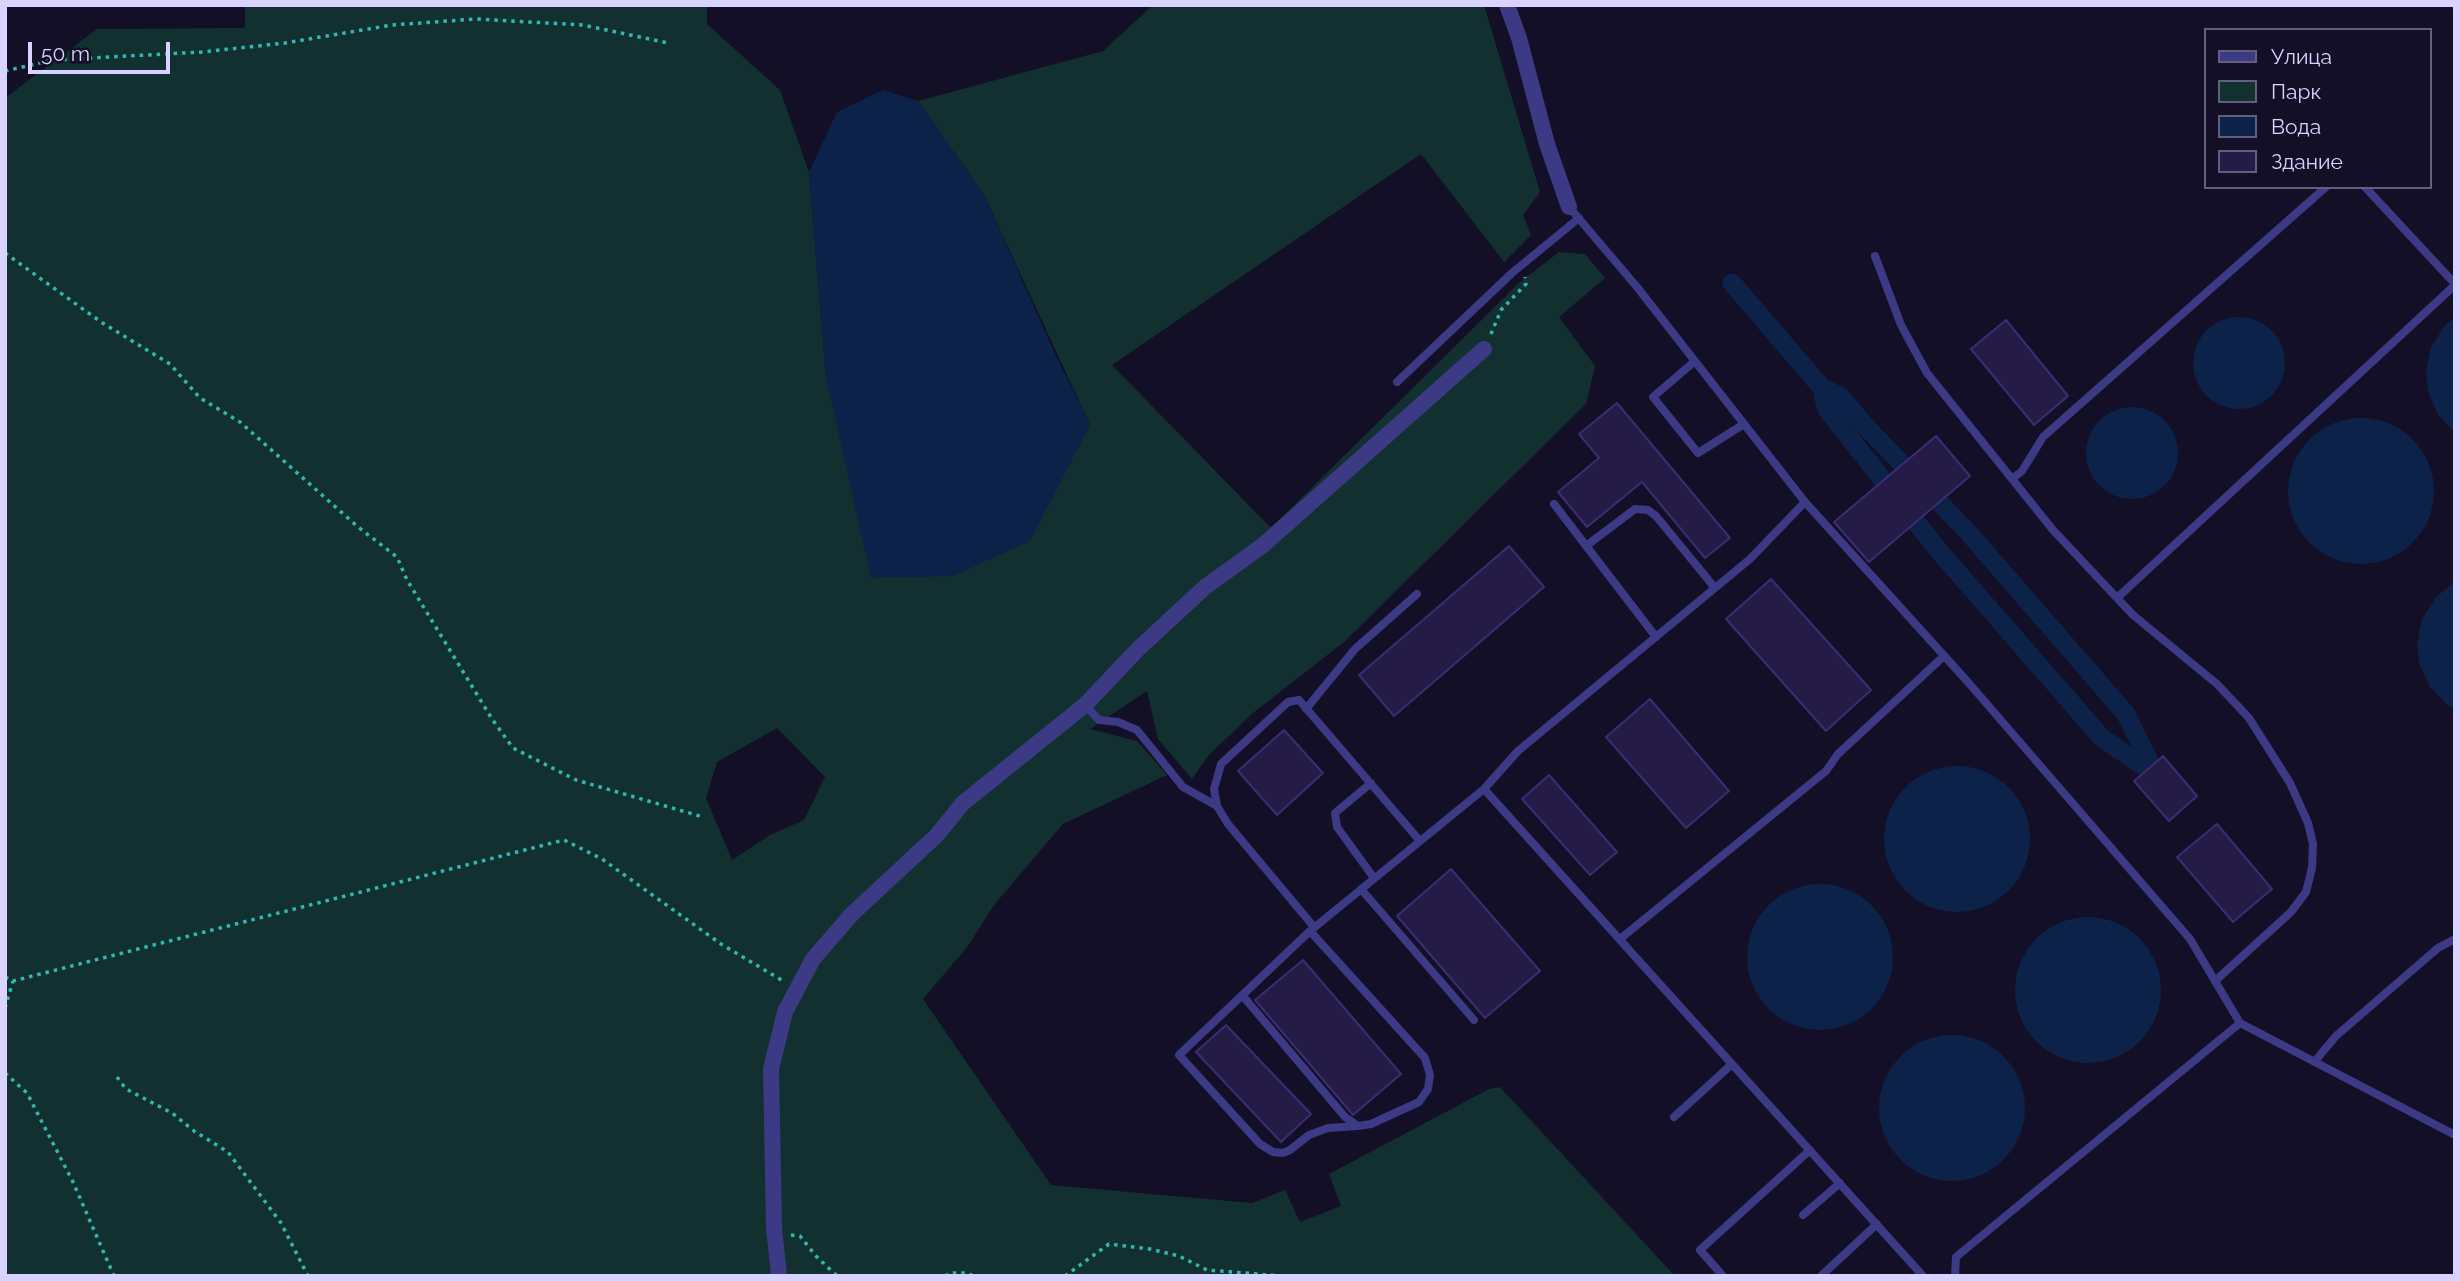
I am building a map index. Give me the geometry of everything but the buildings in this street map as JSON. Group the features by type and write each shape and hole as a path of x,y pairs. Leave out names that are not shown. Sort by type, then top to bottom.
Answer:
{"street":[{"path":"1507,5 1519,38 1547,144 1574,213"},
{"path":"779,1276 775,1235 771,1069 785,1012 813,959 852,914 937,835 963,803 1085,705 1139,648 1205,587 1262,545 1484,349"}],"lane":[{"path":"2012,479 2022,471 2043,438 2324,189"},
{"path":"2117,598 2455,285 2367,189"},
{"path":"1397,382 1523,265 1574,213 1637,287 1805,502 1944,656 2190,939 2240,1023 2455,1135"},
{"path":"1875,256 1901,325 1927,373 2053,530 2133,615 2217,684 2249,718 2290,783 2308,823 2313,844 2312,868 2306,892 2291,912 2215,981"},
{"path":"1695,360 1653,397 1698,453 1744,424"},
{"path":"1420,841 1299,700 1289,702 1221,764 1214,789 1217,806 1228,824 1312,929 1425,1058 1430,1075 1428,1089 1419,1102 1371,1124 1328,1128 1309,1135 1290,1150 1283,1153 1273,1152 1260,1144 1179,1055 1312,929 1484,789 1518,751 1750,559 1805,502"},
{"path":"1554,504 1656,637"},
{"path":"1586,545 1635,509 1648,510 1656,516 1715,588"},
{"path":"1307,709 1355,649 1417,594"},
{"path":"1620,939 1826,771 1838,754 1944,656"},
{"path":"1085,705 1099,720 1118,722 1137,730 1183,787 1217,806"},
{"path":"1371,783 1335,813 1337,827 1374,878"},
{"path":"1484,789 1923,1276"},
{"path":"1361,889 1474,1020"},
{"path":"2315,1061 2336,1036 2438,948 2455,939"},
{"path":"1242,995 1345,1117 1358,1126"},
{"path":"1955,1276 1956,1257 2240,1023"},
{"path":"1674,1116 1732,1064"},
{"path":"1723,1276 1700,1250 1810,1150"},
{"path":"1803,1215 1840,1183"},
{"path":"1821,1276 1877,1224"}],"path":[{"path":"5,71 53,60 202,52 285,43 391,25 476,19 583,25 668,43"},
{"path":"5,253 100,322 170,364 200,398 240,422 358,527 397,557 407,580 492,719 513,748 576,780 703,817"},
{"path":"1484,349 1501,310 1526,284 1523,265"},
{"path":"5,976 13,981 564,840 602,859 721,944 797,990"},
{"path":"5,1008 13,981"},
{"path":"5,1073 27,1093 73,1182 114,1276"},
{"path":"117,1077 126,1089 172,1113 194,1131 228,1152 281,1223 308,1276"},
{"path":"775,1235 800,1236 816,1256 838,1276"},
{"path":"1065,1276 1109,1244 1179,1256 1208,1273 1282,1276"},
{"path":"945,1276 951,1273 968,1273 973,1276"}],"green space":[{"path":"245,5 707,5 707,24 780,90 809,172 826,377 1090,425 984,195 918,101 1103,51 1153,5 1484,5 1540,192 1523,215 1531,235 1504,262 1421,154 1112,365 1271,528 1519,283 1559,252 1585,254 1605,278 1559,317 1595,366 1586,404 1344,642 1253,713 1208,756 1192,779 1158,739 1147,691 1090,729 1137,741 1167,775 1063,824 994,905 968,946 923,999 1051,1185 1252,1203 1285,1190 1300,1222 1341,1206 1329,1174 1489,1089 1500,1087 1675,1276 5,1276 5,98 97,29 245,28","holes":["777,728 825,777 804,820 770,835 732,860 706,798 717,762"]}],"water":[{"path":"883,90 918,101 984,195 1090,425 1030,541 953,576 871,578 826,377 809,172 837,112"},
{"path":"2239,317 2257,320 2272,330 2282,345 2285,363 2282,381 2272,396 2257,406 2239,409 2221,406 2206,396 2196,381 2193,363 2196,345 2206,330 2221,320"},
{"path":"2455,317 2455,432 2438,415 2428,391 2426,372 2431,347 2445,325"},
{"path":"2132,407 2150,410 2165,420 2175,435 2178,453 2175,471 2165,486 2150,496 2132,499 2114,496 2099,486 2089,471 2086,453 2089,435 2099,420 2114,410"},
{"path":"2361,418 2389,423 2413,439 2429,463 2434,491 2429,519 2413,543 2389,559 2361,564 2333,559 2309,543 2293,519 2288,491 2293,463 2309,439 2333,423"},
{"path":"2455,582 2455,709 2448,706 2430,687 2419,663 2417,644 2422,619 2436,597"},
{"path":"1957,766 1985,771 2009,787 2025,811 2030,839 2025,867 2009,891 1985,907 1957,912 1929,907 1905,891 1889,867 1884,839 1889,811 1905,787 1929,771"},
{"path":"1820,884 1848,889 1872,905 1888,929 1893,957 1888,985 1872,1009 1848,1025 1820,1030 1792,1025 1768,1009 1752,985 1747,957 1752,929 1768,905 1792,889"},
{"path":"2088,917 2116,922 2140,938 2156,962 2161,990 2156,1018 2140,1042 2116,1058 2088,1063 2060,1058 2036,1042 2020,1018 2015,990 2020,962 2036,938 2060,922"},
{"path":"1952,1035 1980,1040 2004,1056 2020,1080 2025,1108 2020,1136 2004,1160 1980,1176 1952,1181 1924,1176 1900,1160 1884,1136 1879,1108 1884,1080 1900,1056 1924,1040"}],"waterway":[{"path":"1732,283 1822,388 1840,396 1868,429 1967,531 2126,714 2149,761"},
{"path":"1822,388 1826,408 1939,551 2102,738 2143,766"}]}
